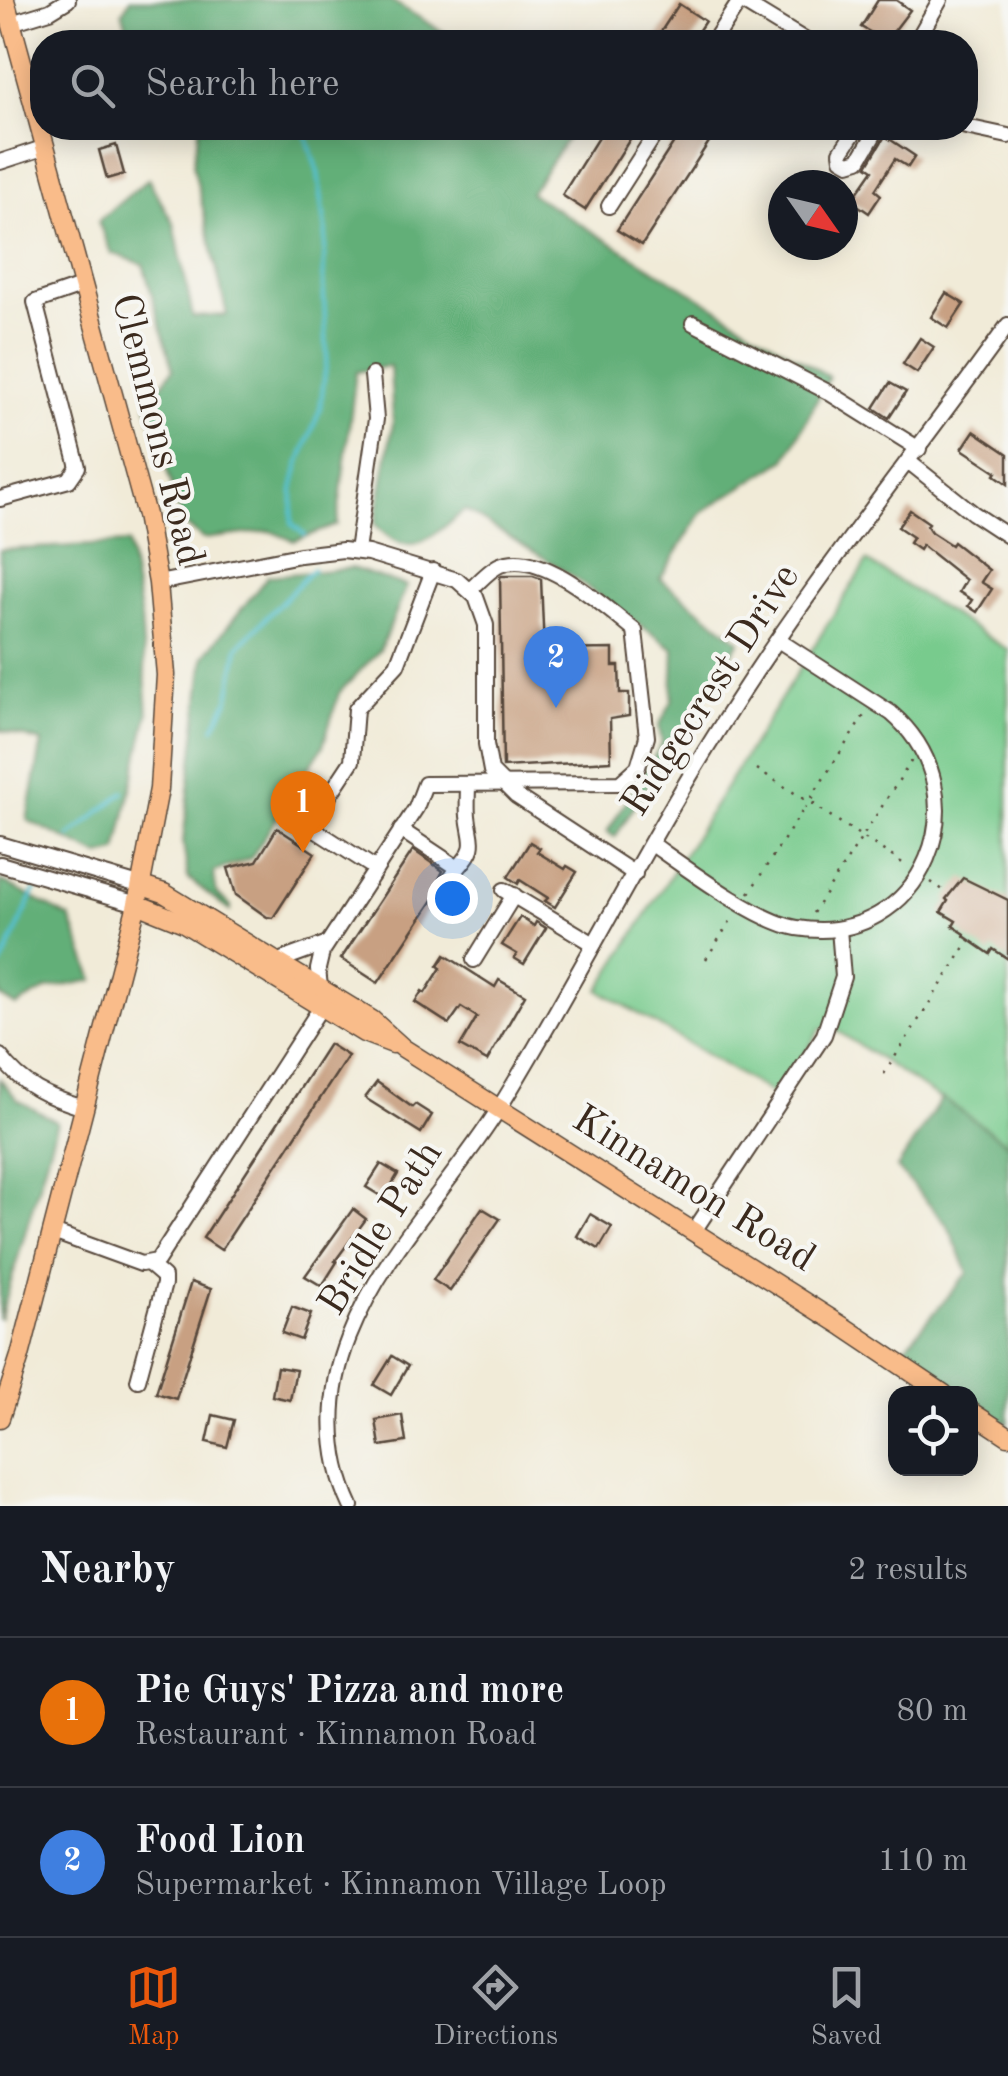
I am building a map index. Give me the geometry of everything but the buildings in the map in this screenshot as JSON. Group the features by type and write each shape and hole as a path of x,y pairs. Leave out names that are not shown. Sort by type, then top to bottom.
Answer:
{"main road":[{"name":"Clemmons Road","path":"5,0 30,90"},
{"name":"Clemmons Road","path":"0,1418 20,1356 140,895 166,726 158,583 146,515 44,140"},
{"name":"Kinnamon Road","path":"140,895 164,892 320,987 372,1020 403,1048 932,1386"},
{"name":"Kinnamon Road","path":"140,895 364,1033 403,1048"},
{"path":"978,1416 1008,1436"}],"street":[{"path":"11,23 50,11 68,0"},
{"path":"720,30 739,0 788,30"},
{"path":"923,30 940,0"},
{"path":"978,130 1008,136"},
{"path":"608,206 651,140"},
{"path":"849,140 841,152 842,159 849,164 859,160 871,140"},
{"path":"0,162 46,147"},
{"path":"0,500 69,480 78,468 34,302 84,285"},
{"path":"693,323 828,392 919,449"},
{"name":"Ridgecrest Drive","path":"498,1109 720,728 778,640 1008,326"},
{"path":"357,551 376,419 372,375"},
{"path":"909,462 1008,536"},
{"path":"158,583 300,555 357,551 457,580 480,605 486,625 487,758 491,771 502,784 635,874"},
{"path":"320,987 319,961 326,944 416,808 424,784 620,783 638,768 647,737 635,632 541,564 523,561 500,565 470,590"},
{"path":"376,869 309,826 352,761 356,709 397,665 433,571"},
{"path":"652,844 771,920 802,929 840,929 884,910 902,897 920,874 932,852 938,813 934,778 921,746 908,728 874,701 778,640"},
{"path":"401,830 454,874 470,854 474,838 468,820 468,784"},
{"name":"Kinnamon Road","path":"0,844 140,895"},
{"path":"6,867 18,850"},
{"name":"Kinnamon Road","path":"6,867 140,895"},
{"path":"474,960 509,893 594,944"},
{"path":"694,1232 824,1034 842,977 840,929"},
{"path":"278,961 326,944"},
{"path":"150,1265 163,1253 321,1007"},
{"path":"0,1056 12,1072 40,1094 84,1108"},
{"name":"Bridle Path","path":"352,1506 337,1467 332,1413 339,1366 349,1338 382,1275 498,1109"},
{"path":"52,1232 150,1265 164,1278 138,1380"}],"path":[{"path":"811,798 874,701"},
{"path":"802,929 921,746"},
{"path":"756,769 804,799"},
{"path":"806,795 815,800 809,809 800,804 804,799 806,795"},
{"path":"812,804 949,894"},
{"path":"706,959 805,806"},
{"path":"884,1074 967,944"}],"green space":[{"path":"130,0 390,0 440,30 128,30 122,12"},
{"path":"197,140 566,140 530,193 829,377 786,459 702,512 660,579 740,641 615,837 607,832 662,744 659,726 672,701 674,649 554,564 465,510 432,536 410,544 399,543 375,524 393,423 390,366 356,372 337,525 294,541 270,531 203,539 183,523 147,404 173,369 143,264 111,253 98,221 148,179 174,224 193,317 227,315 193,165"},
{"path":"128,543 141,619 148,714 117,852 100,856 27,820 42,742 0,730 0,550"},
{"path":"867,561 1008,650 1008,1144 836,1030 821,1028 779,1098 599,990"},
{"path":"352,568 407,586 380,650 339,693 323,746 251,858 214,872 216,893 231,906 230,911 188,878 183,842 204,656 268,576"},
{"path":"0,880 70,918 94,980 47,989 16,1006 0,996"},
{"path":"0,1079 18,1100 57,1122 0,1320"},
{"path":"942,1098 1008,1144 1008,1424 978,1404 978,1386 952,1386 901,1352 968,1273 948,1226 897,1168"}],"waterway":[{"path":"305,535 292,524 293,489 320,409 327,357 323,279 326,230 318,173 308,140"},
{"path":"214,728 229,698 238,647 313,569"},
{"path":"69,837 124,792"},
{"path":"0,968 35,890"}],"place":[{"name":"Food Lion","path":"556,708"},
{"name":"Pie Guys' Pizza and more","path":"303,853"}]}
